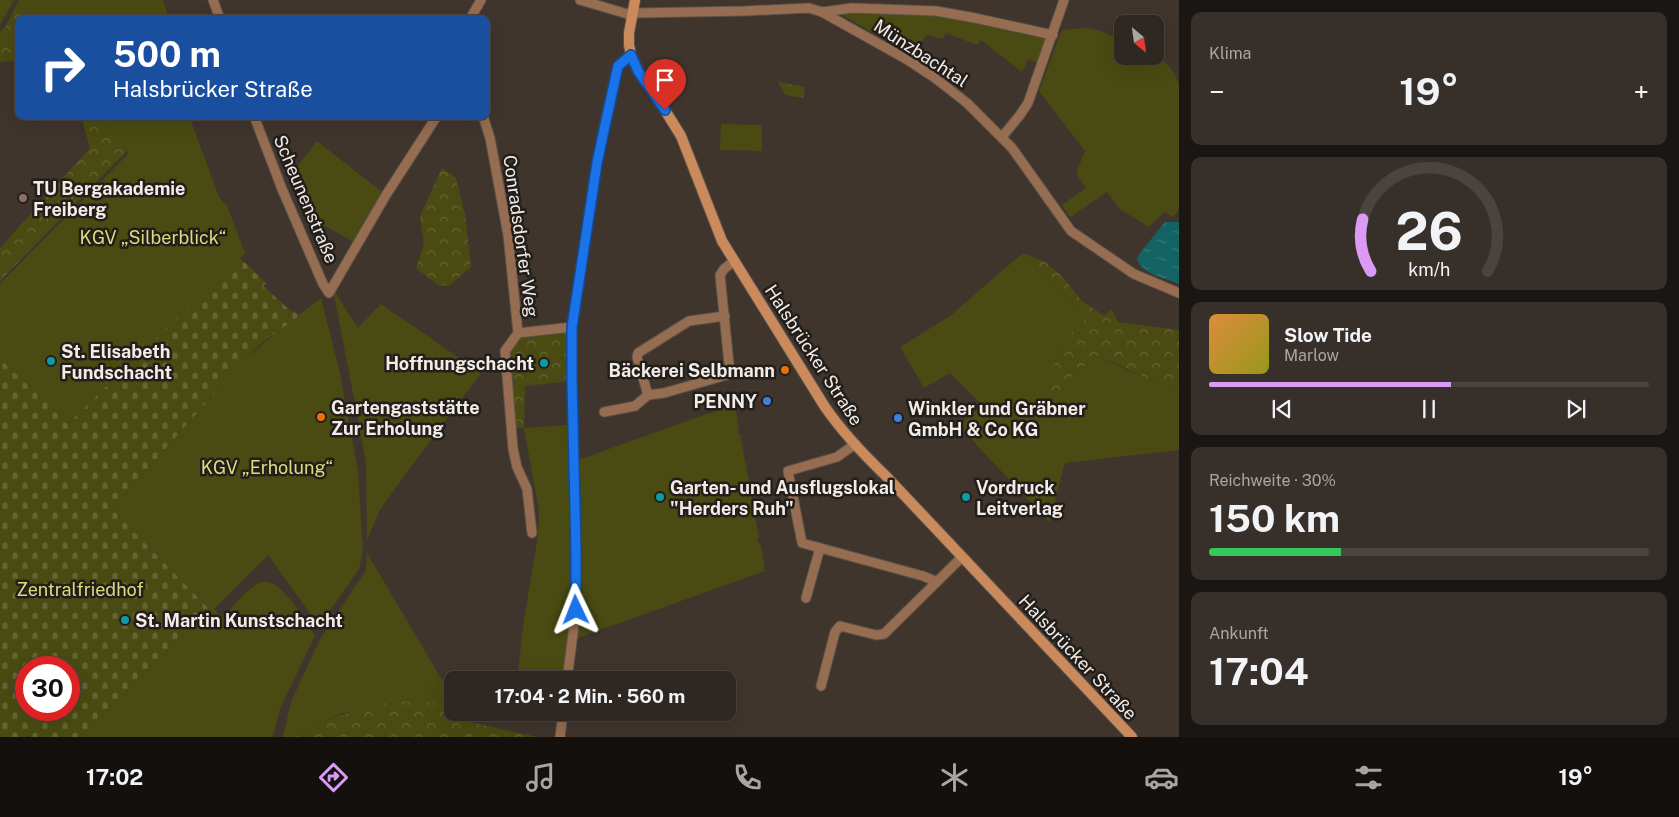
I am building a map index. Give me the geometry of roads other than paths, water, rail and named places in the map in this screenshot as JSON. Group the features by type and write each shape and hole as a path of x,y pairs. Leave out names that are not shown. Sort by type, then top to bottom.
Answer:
{"main road":[{"name":"Halsbrücker Straße","path":"635,0 629,33 631,55 638,71 681,136 718,234 808,382 839,428 1132,737"}],"street":[{"path":"214,0 219,15"},
{"path":"472,15 481,0"},
{"name":"Münzbachtal","path":"580,0 632,13 726,12 809,8 822,12 906,59 935,78 967,103 1002,137 1077,236 1142,279 1179,294"},
{"path":"1002,137 1028,103 1064,0"},
{"path":"822,12 852,8 936,12 982,19 1053,35"},
{"path":"568,671 576,610 572,327 597,163 606,121 618,66 631,55"},
{"name":"Scheunenstraße","path":"256,120 282,189 323,284 329,293 386,195 434,120"},
{"name":"Conradsdorfer Weg","path":"484,120 490,138 508,235 518,332 505,351 513,449 517,467 527,489 532,533"},
{"path":"604,412 635,406 648,395 664,393 730,374 720,275 734,261"},
{"path":"648,395 637,357 638,354 689,321 724,316"},
{"path":"518,332 572,327"},
{"path":"854,445 837,457 788,471 802,543 923,576 935,582"},
{"path":"806,598 820,548"},
{"path":"820,686 836,632 840,626 876,635 884,634 962,557"},
{"path":"560,737 562,721"}],"water":[{"path":"1165,222 1179,222 1179,284 1149,272 1139,264 1137,259"}],"place":[{"name":"TU Bergakademie Freiberg","path":"23,198"},
{"name":"St. Elisabeth Fundschacht","path":"51,361"},
{"name":"Hoffnungschacht","path":"544,363"},
{"name":"Bäckerei Selbmann","path":"785,370"},
{"name":"PENNY","path":"767,401"},
{"name":"Gartengaststätte Zur Erholung","path":"321,417"},
{"name":"Winkler und Gräbner GmbH & Co KG","path":"898,418"},
{"name":"Garten- und Ausflugslokal \"Herders Ruh\"","path":"660,497"},
{"name":"Vordruck Leitverlag","path":"966,497"},
{"name":"St. Martin Kunstschacht","path":"125,620"}],"park label":[{"name":"KGV „Silberblick“","path":"153,237"},
{"name":"KGV „Erholung“","path":"267,467"},
{"name":"Zentralfriedhof","path":"80,589"}]}
